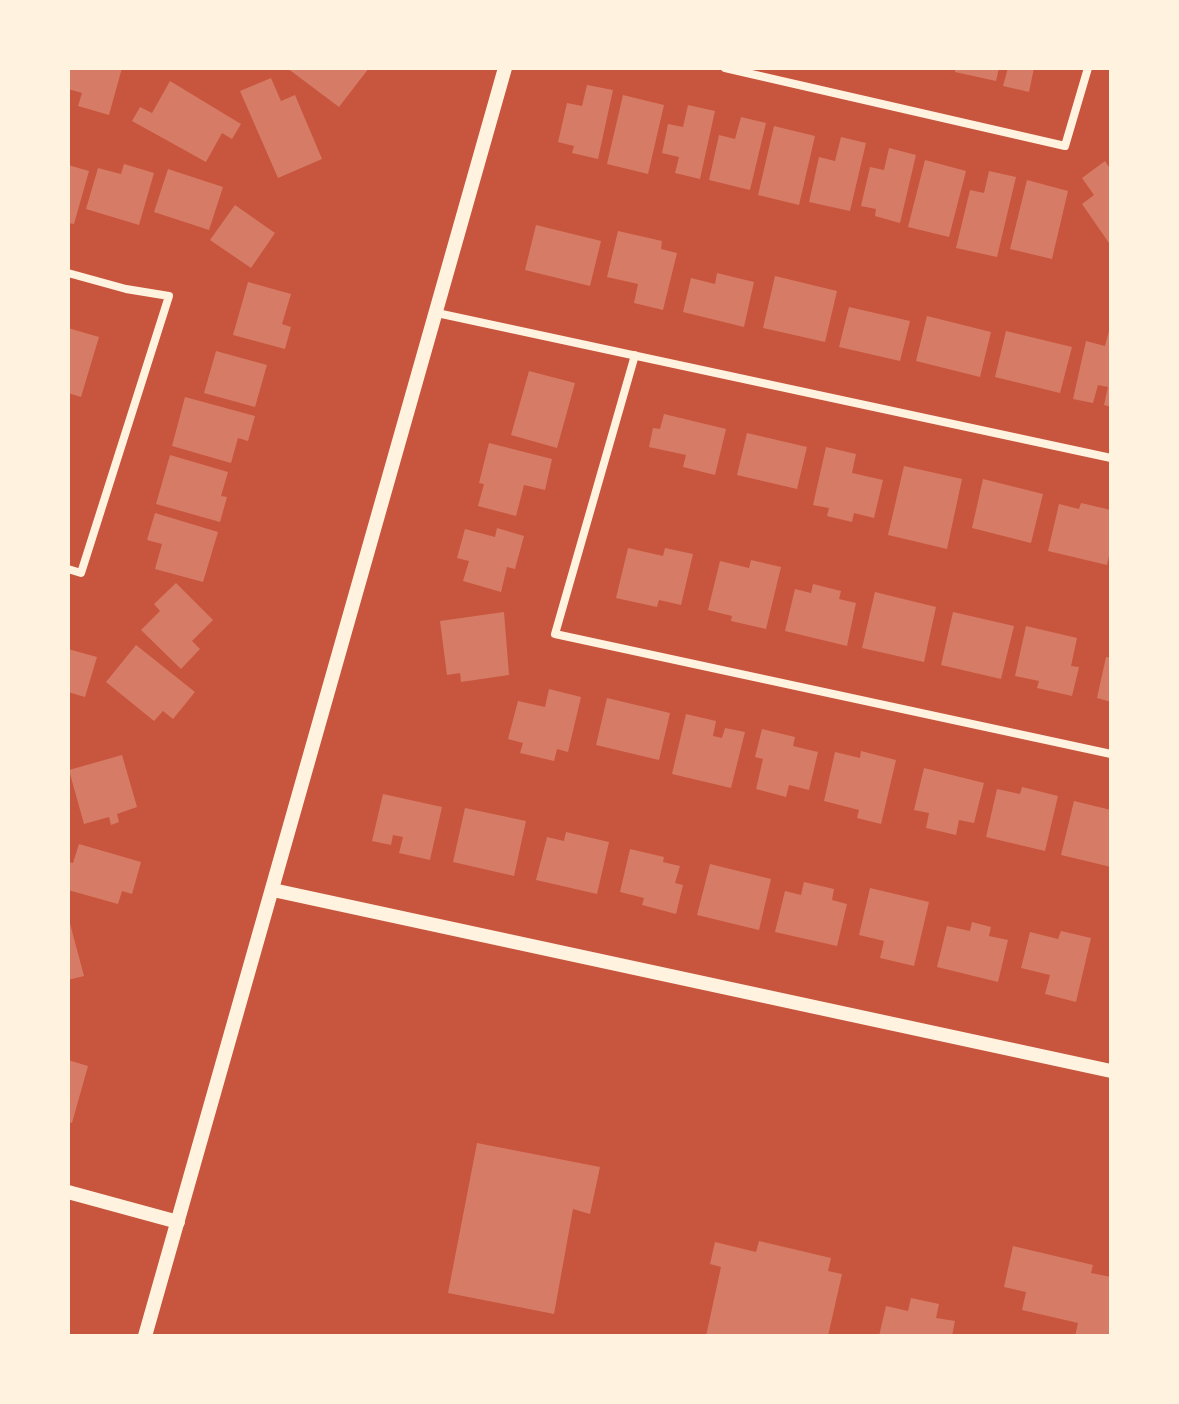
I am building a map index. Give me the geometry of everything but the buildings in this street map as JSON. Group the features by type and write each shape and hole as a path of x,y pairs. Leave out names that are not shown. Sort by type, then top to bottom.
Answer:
{"main road":[{"path":"145,1336 505,68"},
{"path":"273,890 1111,1071"},
{"path":"68,1192 178,1222"}],"street":[{"path":"725,68 1065,146 1088,68"},
{"path":"68,273 126,289 169,296 81,573 68,569"},
{"path":"437,313 1111,458"},
{"path":"635,355 555,634 1111,754"}]}
